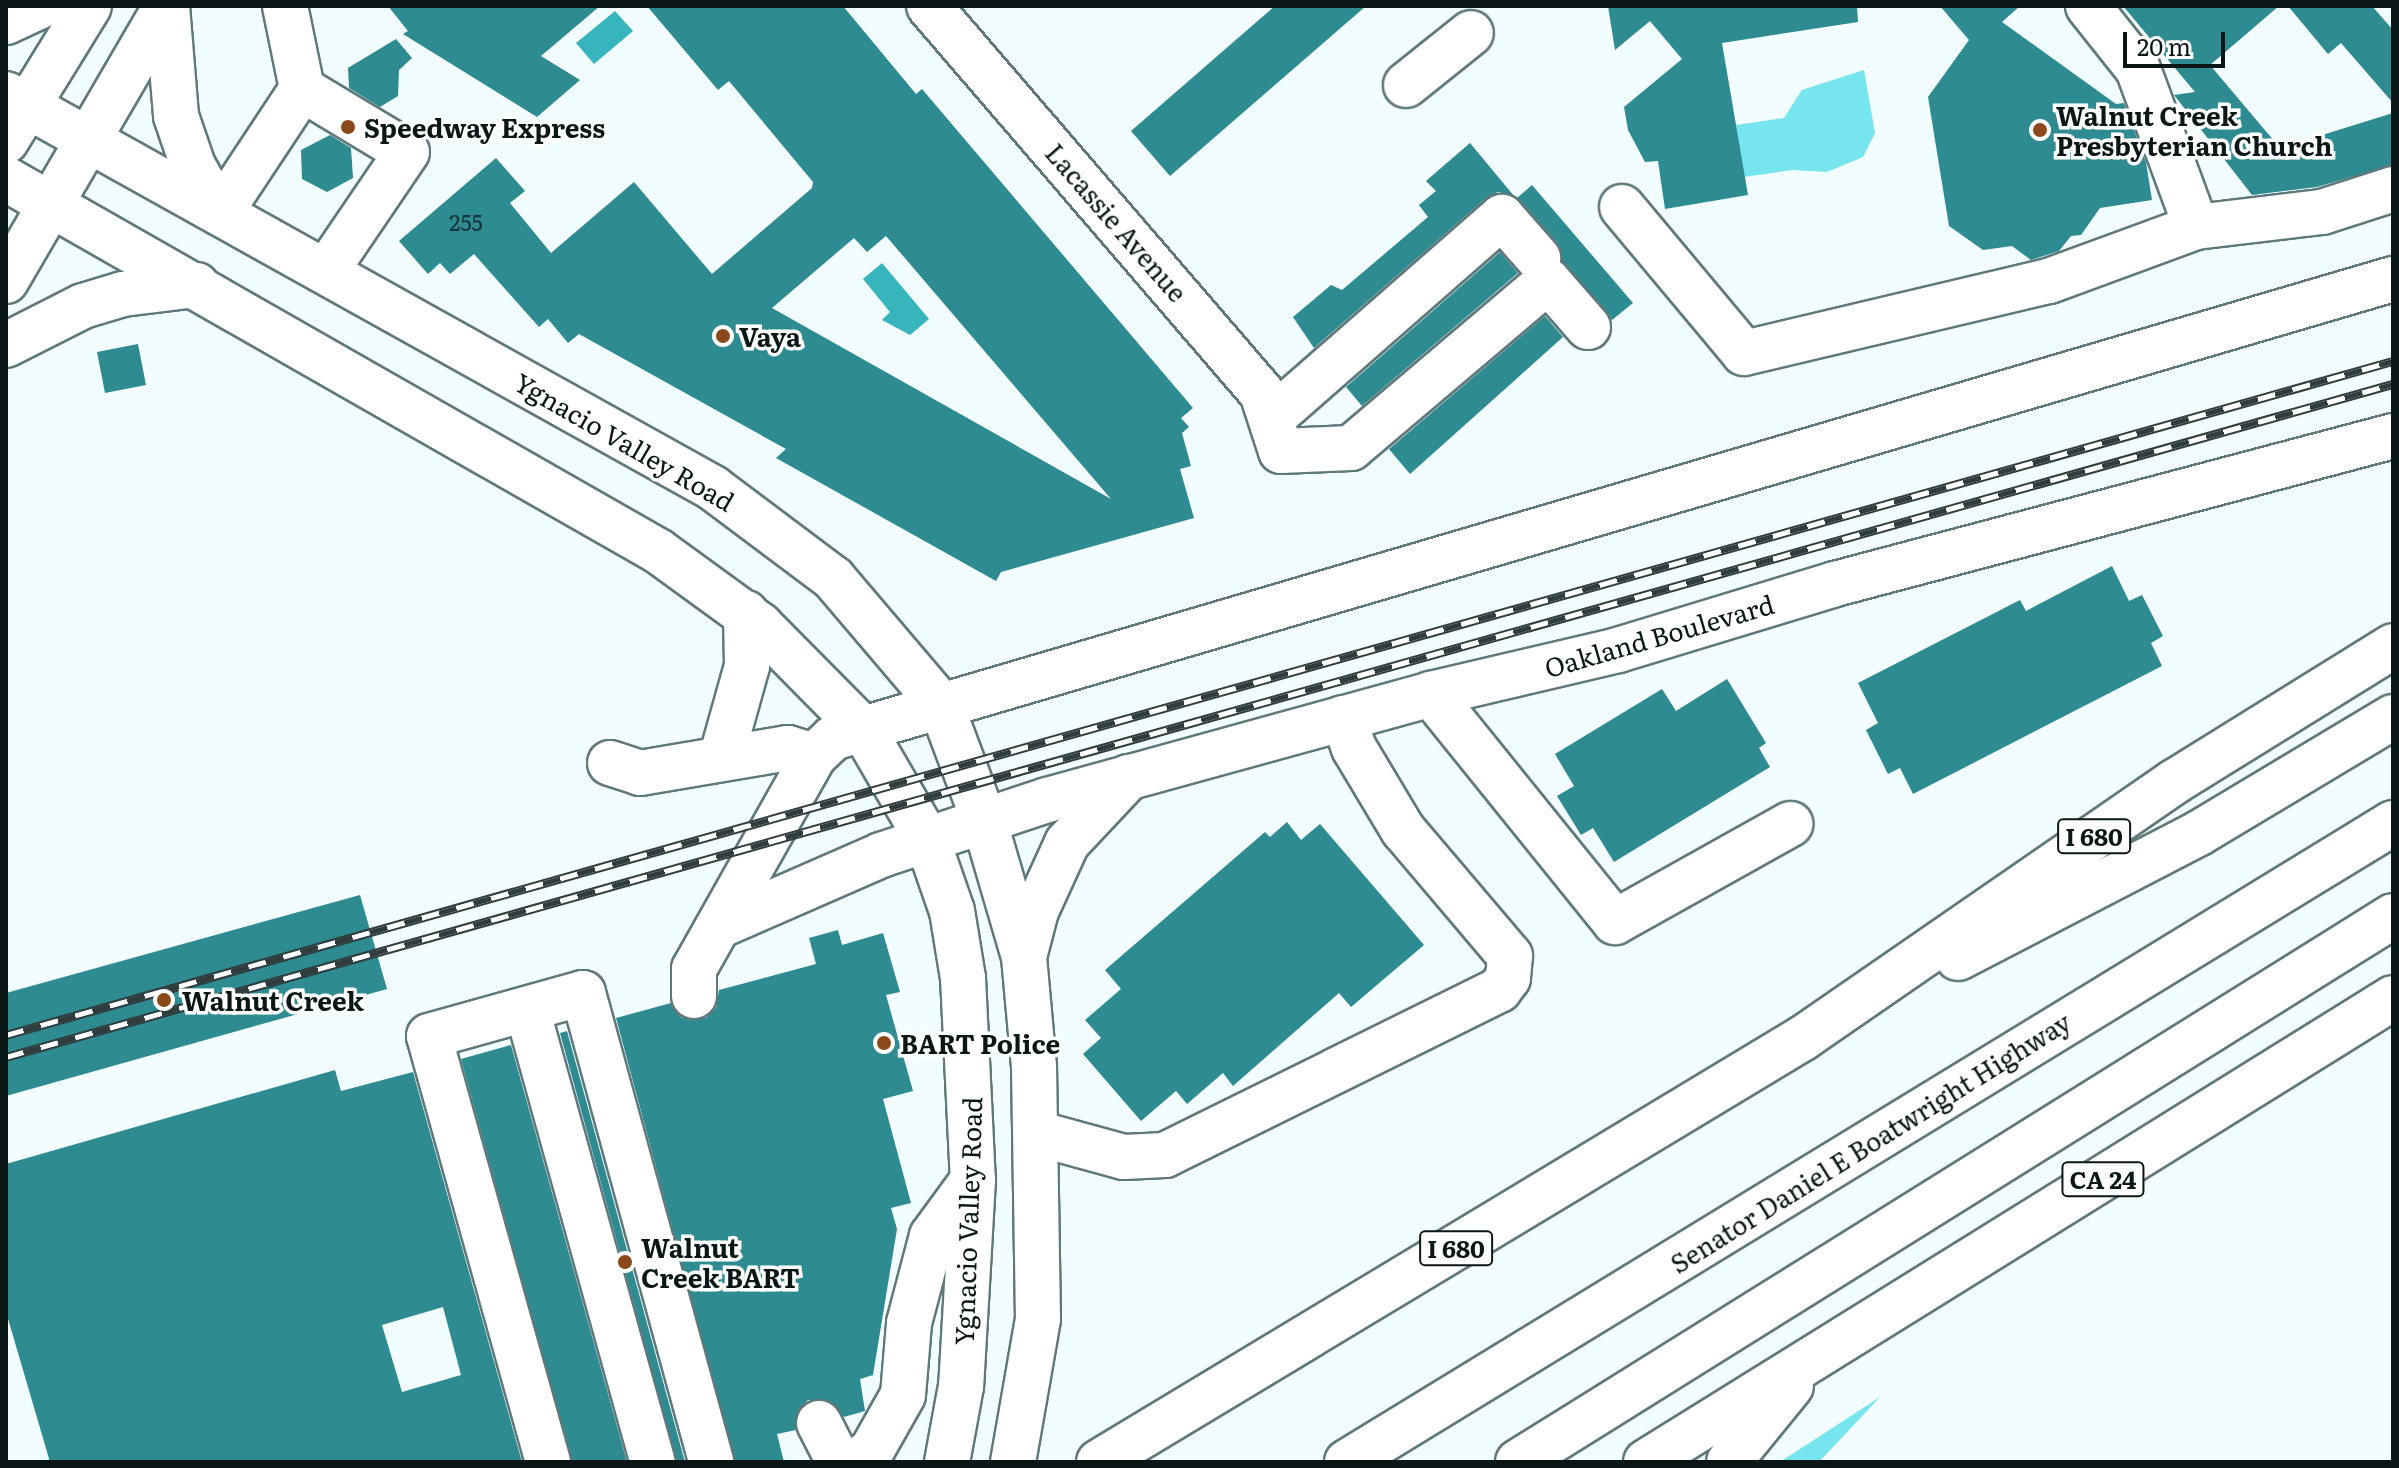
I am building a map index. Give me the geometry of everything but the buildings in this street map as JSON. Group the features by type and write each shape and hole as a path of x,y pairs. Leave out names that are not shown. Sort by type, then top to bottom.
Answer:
{"main road":[{"path":"6,22 41,6"},
{"path":"13,114 89,6"},
{"path":"6,281 167,6"},
{"path":"167,6 176,116 193,166 220,213 302,89 285,6"},
{"name":"Lacassie Avenue","path":"929,6 1262,393 1276,435"},
{"path":"2088,6 2138,69 2196,227"},
{"path":"1406,85 1471,33"},
{"path":"302,89 407,152 326,271"},
{"name":"Ygnacio Valley Road","path":"13,114 88,141 713,488 833,578 941,705 984,820 1024,957 1036,1133 1038,1319 1013,1462"},
{"name":"Ygnacio Valley Road","path":"6,179 658,551 746,613 863,729 927,839 952,911 963,978 973,1180 961,1386 947,1462"},
{"path":"1622,207 1744,353 2049,281 2196,227 2322,212 2393,189"},
{"path":"1276,435 1502,217 1538,258"},
{"path":"694,996 694,969 814,756 833,738 2393,279"},
{"path":"1276,435 1351,448 1548,281 1588,327"},
{"path":"6,345 83,306 123,294 196,285"},
{"name":"Oakland Boulevard","path":"721,925 927,839 1129,777 1431,694 1618,650 1835,584 2393,436"},
{"path":"721,759 747,666 746,613"},
{"name":"I 680","path":"1103,1459 1803,1038 2174,782 2393,646"},
{"path":"1431,694 1615,922 1790,824"},
{"path":"1803,1038 2187,840 2393,717"},
{"path":"1036,1133 1124,1157 1165,1155 1499,990 1508,978 1510,956 1403,830 1354,748 1343,718"},
{"path":"610,763 640,773 788,748 814,756"},
{"path":"1024,957 1036,911 1067,843 1129,777"},
{"name":"Senator Daniel E Boatwright Highway","path":"1359,1455 2393,823"},
{"path":"1518,1462 2393,916"},
{"path":"548,1462 429,1036 583,993 711,1462"},
{"name":"CA 24","path":"1646,1462 2393,998"},
{"path":"527,1009 653,1462"},
{"path":"856,1462 872,1450 903,1395 909,1323 932,1236 973,1180"},
{"path":"1729,1462 1813,1360"},
{"path":"819,1423 839,1462"}],"shaded area":[{"path":"615,11 633,31 594,64 576,43"},
{"path":"1864,70 1875,133 1863,157 1827,172 1792,170 1744,177 1736,125 1784,118 1802,90"},
{"path":"882,263 929,319 910,335 882,320 890,312 863,279"},
{"path":"1880,1397 1819,1462 1780,1462"}],"railway":[{"path":"6,1035 2393,361"},
{"path":"6,1057 2393,384"}],"place":[{"name":"Speedway Express","path":"348,127"},
{"name":"Walnut Creek Presbyterian Church","path":"2040,130"},
{"name":"Vaya","path":"723,336"},
{"name":"Walnut Creek","path":"164,1000"},
{"name":"BART Police","path":"884,1043"},
{"name":"Walnut Creek BART","path":"625,1262"}]}
